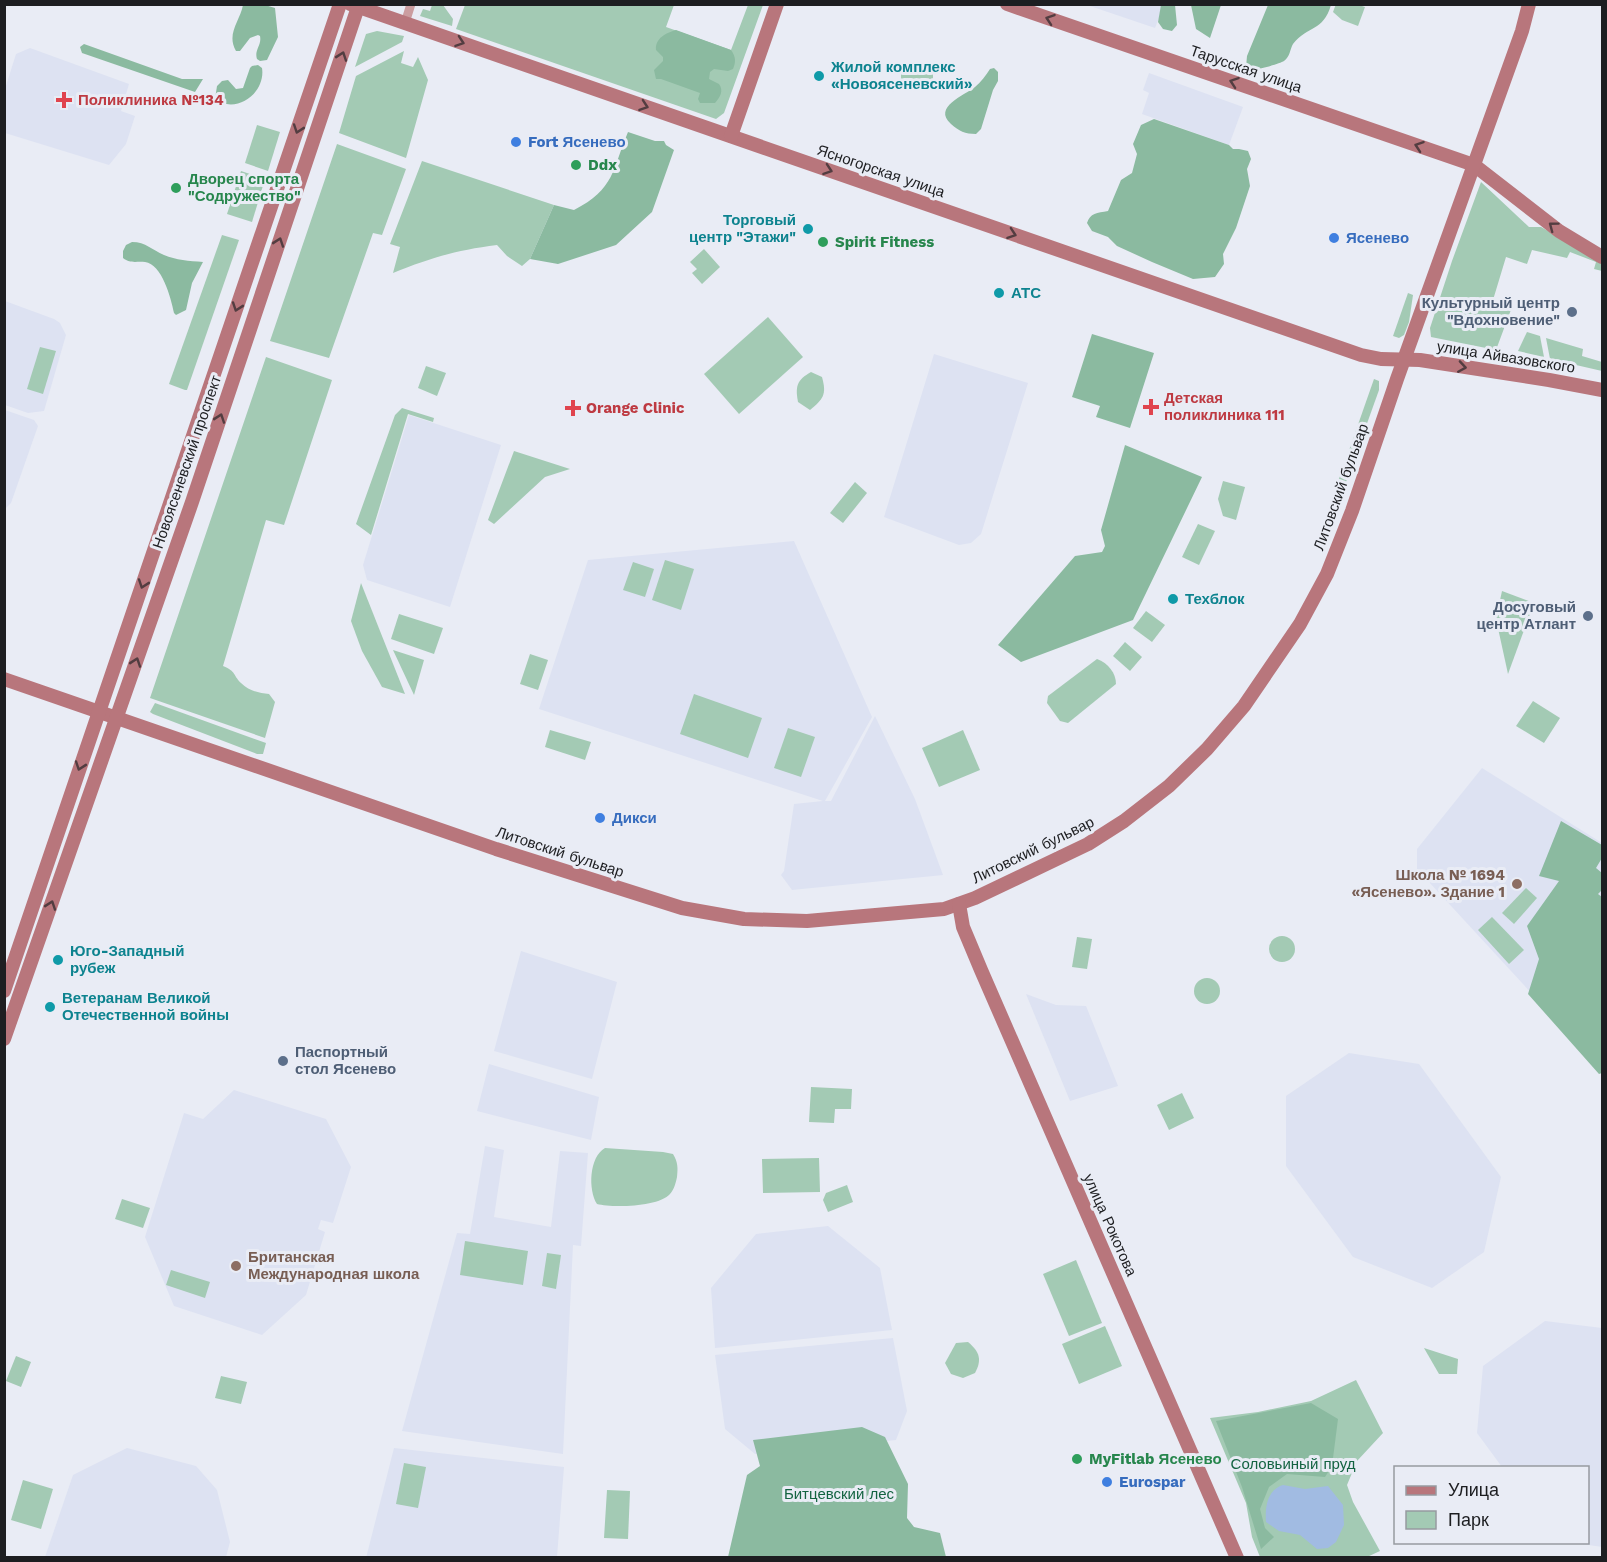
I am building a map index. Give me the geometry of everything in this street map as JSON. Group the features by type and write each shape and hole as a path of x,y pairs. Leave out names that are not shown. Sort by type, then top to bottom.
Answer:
{"main road":[{"name":"Новоясеневский проспект","path":"6,986 340,4"},
{"path":"731,136 777,4"},
{"name":"Тарусская улица","path":"1007,4 1474,165"},
{"name":"Литовский бульвар","path":"4,679 480,843 682,908 744,919 807,921 936,910 959,904 1005,885 1079,849 1124,821 1169,786 1244,706 1300,624 1327,574 1352,511 1522,31 1529,4"},
{"name":"Новоясеневский проспект","path":"4,1039 192,502 356,5"},
{"name":"Ясногорская улица","path":"356,5 1361,355 1404,360"},
{"path":"1474,165 1559,231 1602,257"},
{"name":"улица Айвазовского","path":"1404,360 1420,360 1602,390"},
{"name":"улица Рокотова","path":"959,904 963,927 1238,1557"}],"street":[{"path":"405,23 411,4"},
{"path":"28,924 28,930 32,934 39,934 43,930"},
{"name":"Новоясеневский проспект","path":"6,986 12,976 18,976 23,986"}],"shaded area":[{"path":"1087,5 1164,5 1155,28"},
{"name":"Поликлиника №134","path":"30,48 129,84 121,111 135,116 126,144 109,165 5,133 5,89 16,54"},
{"path":"1149,73 1243,107 1229,145 1142,114 1149,93 1143,90"},
{"path":"5,301 54,319 60,323 66,335 44,411 28,413 5,405"},
{"path":"934,354 1028,383 981,534 971,543 959,545 884,517"},
{"path":"5,410 34,420 38,426 11,503 5,509"},
{"path":"409,415 501,445 450,607 367,580 363,565"},
{"path":"794,541 872,717 825,801 831,801 875,716 915,799 943,875 792,890 781,875 784,871 794,804 823,801 539,709 588,560"},
{"name":"Школа № 1694 «Ясенево». Здание 1","path":"1482,768 1602,843 1602,935 1545,1008 1417,869 1417,849"},
{"path":"521,951 617,982 592,1079 494,1051"},
{"path":"1026,994 1056,1005 1086,1006 1118,1086 1070,1101"},
{"path":"1349,1053 1419,1064 1501,1177 1484,1252 1432,1288 1353,1257 1286,1166 1286,1096"},
{"path":"489,1064 599,1097 591,1140 477,1111"},
{"path":"234,1090 326,1119 351,1167 333,1223 321,1220 318,1229 325,1232 306,1295 262,1335 174,1306 145,1237 184,1113 203,1119"},
{"path":"485,1146 504,1150 494,1217 551,1227 560,1151 588,1153 581,1246 573,1245 563,1454 402,1431 457,1233 470,1234"},
{"path":"828,1226 880,1268 892,1330 715,1348 711,1288 756,1234"},
{"path":"1545,1321 1602,1328 1602,1547 1582,1544 1589,1544 1589,1466 1501,1466 1477,1433 1483,1366"},
{"path":"893,1338 907,1411 896,1440 755,1454 725,1429 715,1355"},
{"path":"127,1448 196,1466 217,1490 230,1542 226,1557 45,1557 73,1475"},
{"path":"394,1448 564,1467 557,1557 366,1558"}],"green space":[{"path":"1336,4 1365,7 1358,26 1342,20 1333,12"},
{"path":"243,5 265,5 275,8 278,37 267,60 257,59 256,53 260,39 258,35 250,38 240,51 236,51 233,45 233,33"},
{"path":"432,5 443,5 453,19 452,26 420,16 423,9 430,11"},
{"path":"465,5 674,5 666,27 731,50 748,5 763,5 724,113 716,119 456,29"},
{"path":"1161,5 1175,5 1177,25 1172,31 1163,29 1158,22"},
{"path":"1191,5 1221,5 1210,38 1196,29"},
{"path":"1268,5 1331,5 1324,20 1293,44 1284,61 1248,70 1247,56"},
{"path":"676,30 731,50 733,53 735,64 733,69 728,71 714,69 710,72 709,79 719,84 721,89 720,96 715,103 700,103 698,99 700,93 656,79 654,70 663,61 663,57 656,50 657,42 665,34"},
{"path":"377,31 404,36 402,42 355,67 366,34"},
{"path":"84,44 182,79 203,79 195,92 82,53 80,47"},
{"path":"404,51 401,63 413,67 418,57 428,80 406,158 339,133 356,76"},
{"path":"258,65 262,68 262,77 259,86 248,99 232,104 215,99 217,86 222,81 228,80 236,89 243,88 250,68"},
{"path":"994,68 998,72 998,81 981,129 976,134 960,130 946,118 945,112 952,102 975,87 990,69"},
{"path":"933,69 933,89 901,89 901,70"},
{"path":"1154,119 1229,145 1233,149 1248,151 1251,159 1247,169 1250,186 1236,228 1223,254 1224,264 1215,277 1193,279 1152,262 1117,246 1108,237 1092,231 1087,223 1092,215 1108,211 1121,180 1132,173 1137,154 1133,144 1141,125"},
{"path":"257,125 280,132 268,171 245,163"},
{"path":"628,132 655,141 664,141 674,150 652,212 616,245 558,264 530,259 554,205 574,210 605,186 615,168"},
{"path":"337,144 406,169 382,235 373,233 329,358 270,341"},
{"path":"422,161 554,205 530,259 522,266 507,256 497,245 444,255 393,273 400,247 390,244"},
{"path":"241,171 265,179 252,222 227,214"},
{"path":"1481,182 1529,227 1541,227 1602,261 1602,271 1594,269 1596,262 1570,252 1567,258 1532,250 1527,264 1506,257 1493,300 1512,307 1496,350 1431,337 1430,328"},
{"path":"222,235 239,240 187,390 185,390 169,384"},
{"path":"132,242 145,245 173,258 203,262 192,283 186,310 176,315 174,313 165,283 151,264 131,262 123,258 126,245"},
{"path":"704,249 720,267 702,284 692,273 697,269 690,262"},
{"path":"1408,293 1413,295 1409,322 1404,335 1399,338 1393,336"},
{"path":"768,317 803,357 739,414 704,374"},
{"path":"1527,332 1540,336 1544,357 1518,351"},
{"path":"1092,334 1154,353 1130,428 1096,417 1100,406 1072,397"},
{"path":"1546,338 1583,349 1582,356 1602,362 1602,371 1550,359"},
{"path":"40,347 56,351 43,394 27,389"},
{"path":"266,357 332,380 284,525 266,520 223,666 232,672 244,686 269,694 275,702 265,738 150,698"},
{"path":"426,366 446,373 437,396 418,388"},
{"path":"811,372 822,377 824,392 821,399 810,410 798,402 797,392 800,381"},
{"path":"1374,379 1379,381 1379,390 1341,496 1334,493"},
{"path":"402,408 434,418 433,422 408,414 371,535 356,524 395,415"},
{"path":"1125,445 1202,477 1133,620 1021,662 998,645 1075,556 1102,552 1105,546 1101,530"},
{"path":"514,451 570,469 545,477 494,524 488,520"},
{"path":"1223,481 1245,487 1236,520 1223,516 1218,499"},
{"path":"855,482 867,493 843,523 830,513"},
{"path":"1198,524 1215,531 1199,565 1182,557"},
{"path":"665,560 694,569 681,610 652,600"},
{"path":"633,562 654,569 645,597 623,590"},
{"path":"361,583 405,694 382,687 362,651 351,621"},
{"path":"1502,591 1534,603 1508,674 1496,619"},
{"path":"1146,611 1165,625 1152,642 1133,628"},
{"path":"399,614 443,628 434,654 391,639"},
{"path":"1125,642 1142,657 1130,671 1113,656"},
{"path":"393,650 424,660 414,695"},
{"path":"530,654 548,660 538,690 520,684"},
{"path":"1097,659 1111,669 1116,684 1068,723 1060,721 1047,703 1048,696"},
{"path":"694,694 762,718 748,758 680,734"},
{"path":"1533,701 1560,718 1544,743 1516,726"},
{"path":"155,703 266,743 263,754 257,754 153,714 150,712"},
{"path":"788,728 815,737 801,777 774,768"},
{"path":"550,730 591,742 585,760 545,747"},
{"path":"963,730 980,770 939,787 922,748"},
{"path":"1561,821 1602,845 1602,858 1596,868 1602,873 1602,890 1598,894 1602,897 1602,1073 1599,1074 1528,994 1539,959 1527,926 1559,881 1539,876"},
{"path":"1526,888 1537,898 1514,924 1502,913"},
{"path":"1492,917 1524,950 1509,964 1478,930"},
{"path":"1282,936 1291,940 1295,949 1291,958 1282,962 1273,958 1269,949 1273,940"},
{"path":"1077,937 1092,939 1087,969 1072,967"},
{"path":"1207,978 1216,982 1220,991 1216,1000 1207,1004 1198,1000 1194,991 1198,982"},
{"path":"811,1087 852,1089 851,1109 835,1109 834,1123 809,1122"},
{"path":"1182,1093 1194,1118 1169,1130 1157,1105"},
{"path":"605,1148 673,1154 678,1171 671,1192 656,1202 646,1204 613,1206 597,1204 591,1183 593,1166 600,1152"},
{"path":"819,1158 820,1192 763,1193 762,1159"},
{"path":"847,1185 853,1202 828,1212 823,1200 826,1193"},
{"path":"122,1199 150,1208 143,1228 115,1219"},
{"path":"465,1241 528,1251 523,1285 460,1275"},
{"path":"547,1253 561,1255 556,1289 542,1286"},
{"path":"1076,1260 1102,1323 1069,1336 1043,1274"},
{"path":"171,1270 210,1282 205,1298 166,1285"},
{"path":"1105,1326 1122,1366 1079,1384 1062,1344"},
{"path":"968,1342 979,1356 979,1364 975,1373 963,1378 951,1374 945,1363 956,1343"},
{"path":"1424,1348 1458,1359 1457,1374 1439,1374"},
{"path":"16,1356 31,1362 21,1387 6,1381"},
{"path":"221,1376 247,1382 241,1404 215,1398"},
{"name":"Соловьиный пруд","path":"1356,1380 1383,1433 1357,1461 1347,1485 1353,1502 1380,1551 1367,1557 1260,1557 1252,1537 1246,1503 1210,1418 1258,1412 1311,1401"},
{"path":"1311,1403 1338,1419 1332,1466 1325,1477 1287,1474 1269,1487 1260,1509 1265,1528 1274,1537 1261,1549 1242,1487 1216,1421"},
{"name":"Битцевский лес","path":"862,1427 885,1437 908,1484 907,1518 914,1527 940,1533 946,1557 728,1557 747,1475 760,1466 753,1440"},
{"path":"404,1463 426,1467 418,1508 396,1504"},
{"path":"23,1480 53,1489 41,1529 11,1520"},
{"path":"607,1490 630,1491 628,1539 604,1538"}],"water":[{"path":"1283,1485 1305,1489 1328,1486 1343,1505 1344,1525 1336,1542 1328,1548 1317,1549 1300,1535 1279,1531 1266,1522 1270,1495"}],"place":[{"name":"Жилой комплекс «Новоясеневский»","path":"819,76"},
{"name":"Поликлиника №134","path":"64,100"},
{"name":"Fort Ясенево","path":"516,142"},
{"name":"Ddx","path":"576,165"},
{"name":"Дворец спорта \"Содружество\"","path":"176,188"},
{"name":"Торговый центр \"Этажи\"","path":"808,229"},
{"name":"Ясенево","path":"1334,238"},
{"name":"Spirit Fitness","path":"823,242"},
{"name":"АТС","path":"999,293"},
{"name":"Культурный центр \"Вдохновение\"","path":"1572,312"},
{"name":"Детская поликлиника 111","path":"1151,407"},
{"name":"Orange Clinic","path":"573,408"},
{"name":"Техблок","path":"1173,599"},
{"name":"Досуговый центр Атлант","path":"1588,616"},
{"name":"Дикси","path":"600,818"},
{"name":"Школа № 1694 «Ясенево». Здание 1","path":"1517,884"},
{"name":"Юго-Западный рубеж","path":"58,960"},
{"name":"Ветеранам Великой Отечественной войны","path":"50,1007"},
{"name":"Паспортный стол Ясенево","path":"283,1061"},
{"name":"Британская Международная школа","path":"236,1266"},
{"name":"MyFitlab Ясенево","path":"1077,1459"},
{"name":"Eurospar","path":"1107,1482"}]}
